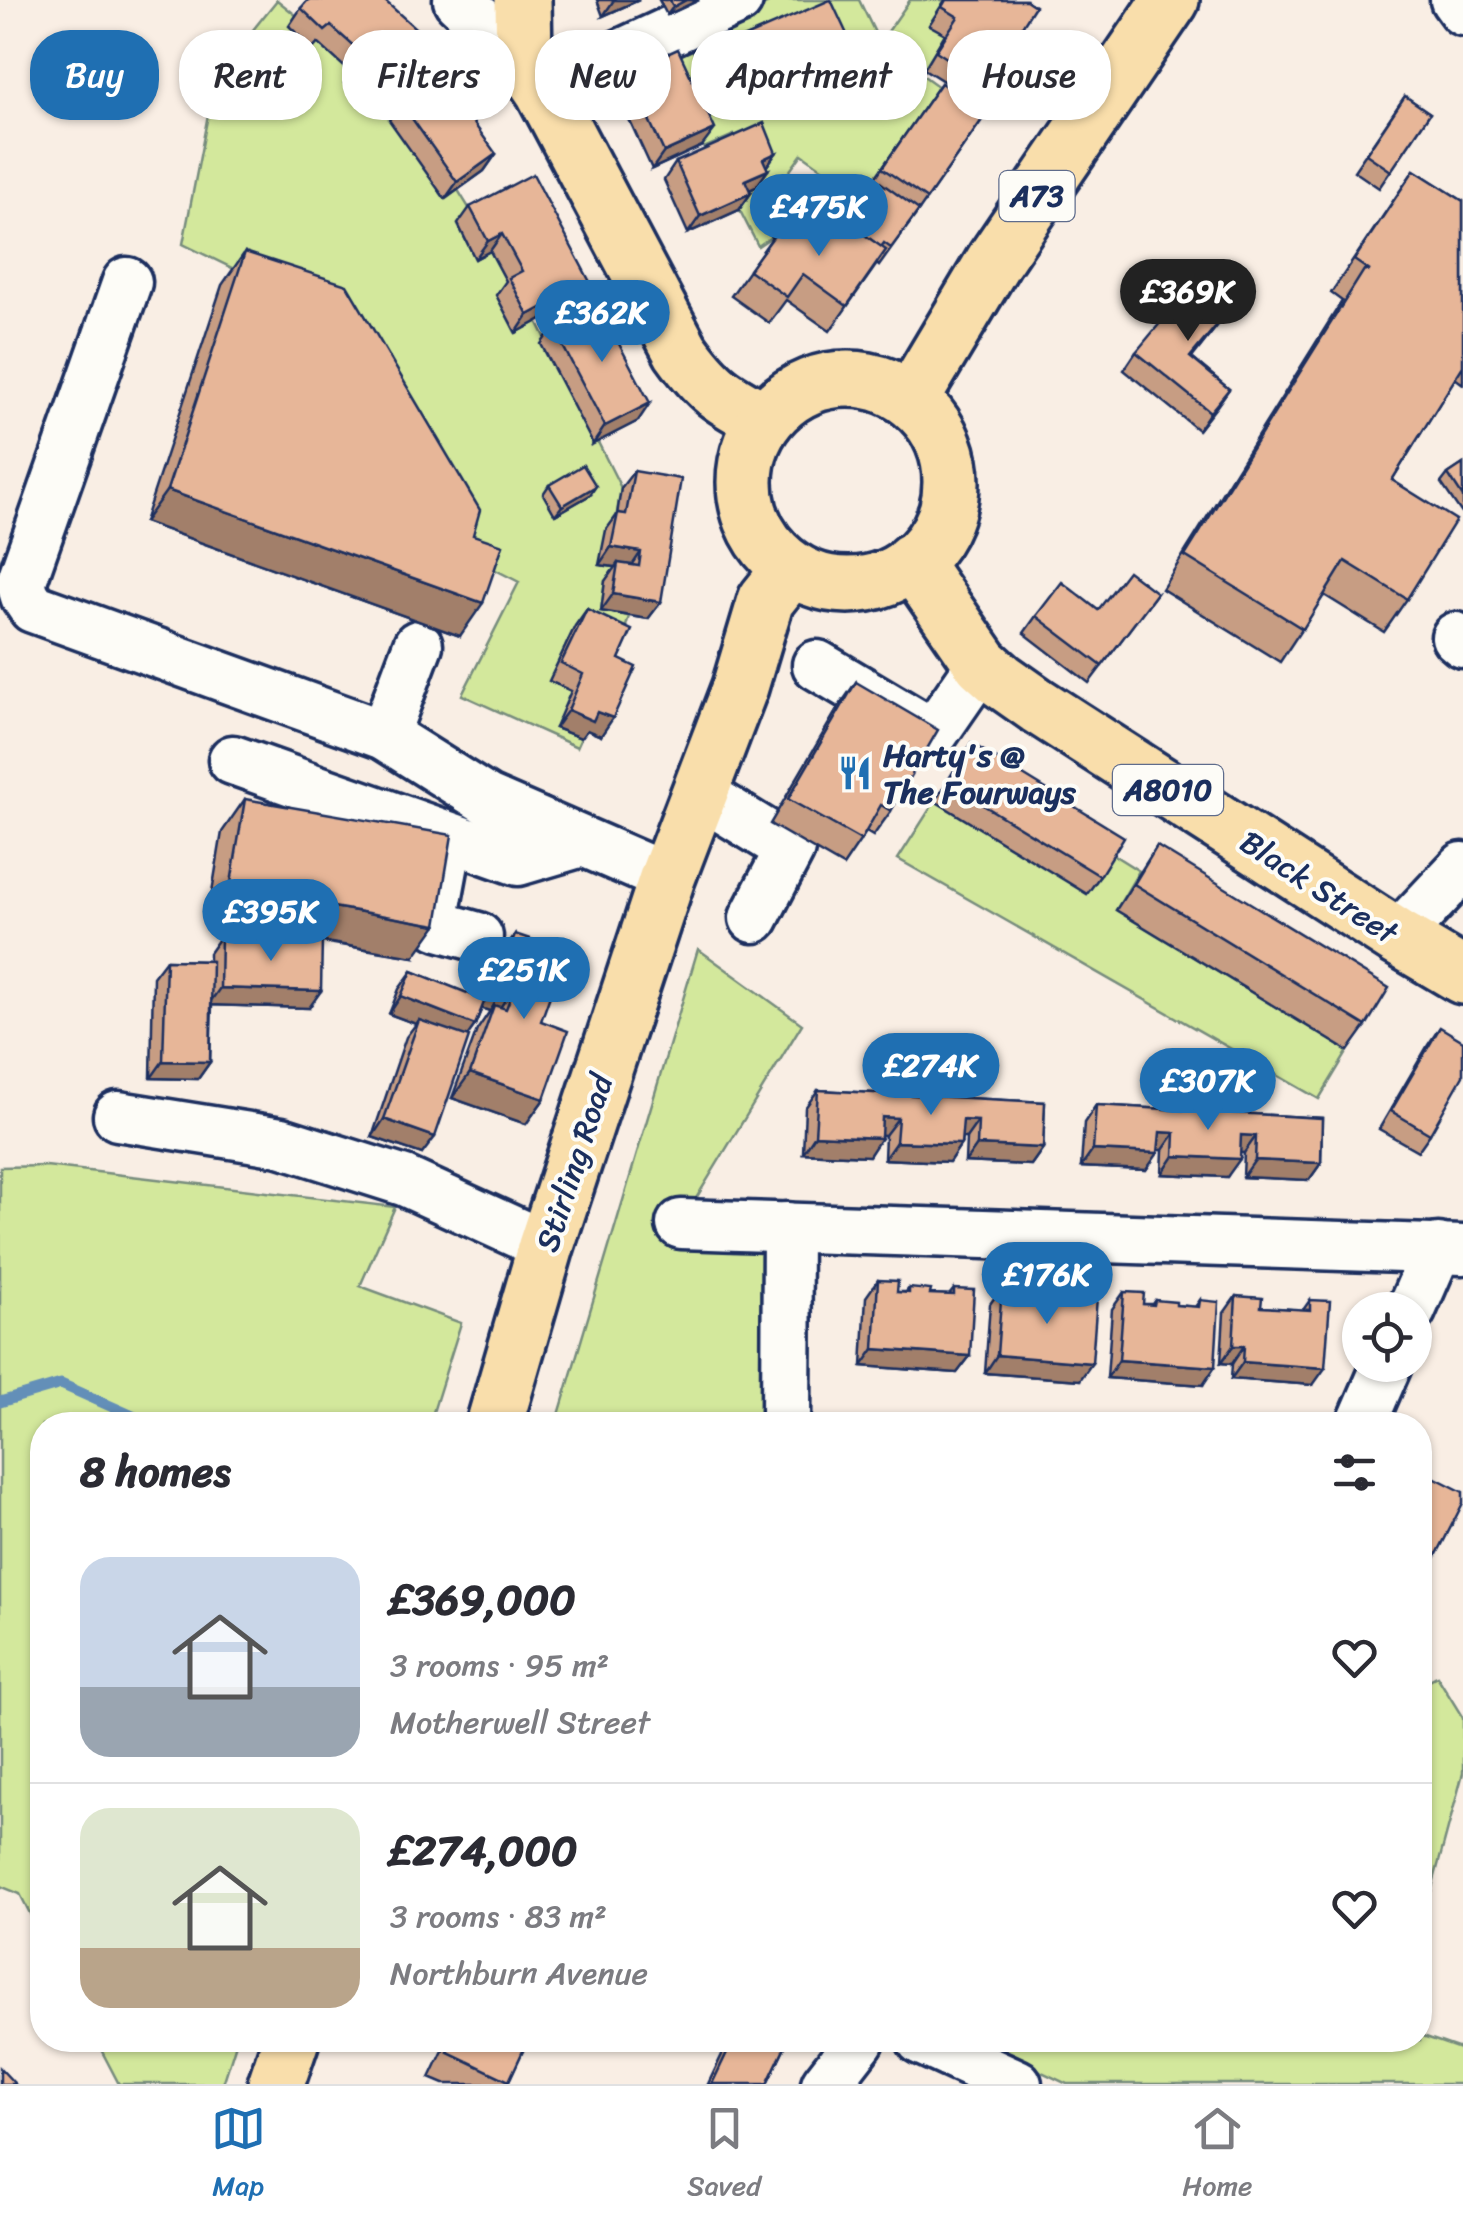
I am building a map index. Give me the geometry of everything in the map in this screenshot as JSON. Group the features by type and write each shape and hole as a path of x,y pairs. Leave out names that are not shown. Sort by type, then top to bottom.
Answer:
{"main road":[{"path":"522,0 533,76 681,351 714,392 764,420"},
{"name":"A73","path":"912,398 994,258 1171,0"},
{"path":"864,379 893,386 912,398 932,418 944,442 952,474 953,496 930,546 888,575 845,584 810,581 790,570 768,551 755,532 746,505 744,482 749,452 764,420 814,386 839,380 864,379"},
{"name":"Black Street","path":"912,561 982,663 1001,680 1463,976"},
{"name":"Stirling Road","path":"498,1412 546,1246 667,878 740,686 766,600 790,570"},
{"path":"276,2084 286,2052"}],"street":[{"path":"458,0 533,76 738,0"},
{"path":"1454,0 1463,11"},
{"path":"127,282 21,582 24,596 33,608 384,735 486,800 667,878"},
{"path":"384,735 418,646"},
{"path":"817,665 933,734 982,663"},
{"path":"234,760 518,861 582,842"},
{"path":"699,793 790,850 754,918"},
{"path":"449,835 435,922 478,937"},
{"path":"1398,937 1463,867"},
{"path":"118,1116 280,1142 404,1182 546,1246"},
{"path":"681,1224 1450,1249"},
{"path":"786,1412 787,1227"},
{"path":"1423,1292 1450,1249"},
{"path":"1367,1412 1380,1382"},
{"path":"826,2084 851,2052"},
{"path":"947,2052 1017,2084"}],"green space":[{"path":"277,0 297,16 304,30 253,30"},
{"path":"775,0 859,0 874,30 717,30"},
{"path":"910,0 945,0 945,34 927,64 927,30 889,30"},
{"path":"688,41 691,120 671,77 671,60"},
{"path":"322,46 342,64 342,120 399,120 446,199 458,190 474,216 458,225 475,258 490,251 510,288 497,296 515,332 537,321 621,488 614,531 629,570 605,581 601,611 629,616 622,640 571,691 581,738 577,747 462,695 519,582 486,565 326,314 183,244 207,120 322,120"},
{"path":"927,78 939,87 927,104"},
{"path":"691,120 916,120 870,185 915,216 906,228 802,154 781,183 786,196 758,214 771,237 758,246 733,197 739,146 734,135 704,148"},
{"path":"935,801 1087,893 1112,854 1139,871 1116,910 1348,1051 1319,1099 898,859"},
{"path":"698,949 802,1024 681,1223 787,1227 786,1412 560,1412"},
{"path":"46,1166 395,1207 360,1286 461,1323 433,1412 30,1412 30,1914 20,1894 0,1886 0,1167"},
{"path":"1437,1676 1463,1718 1463,1773 1432,1888 1432,1679"},
{"path":"1432,2039 1463,2050 1463,2084 1067,2084 999,2052 1432,2052"},
{"path":"102,2052 233,2052 223,2084 119,2084"}],"building":[{"path":"308,0 384,0 417,30 342,30 342,36 331,26 325,31 301,8"},
{"path":"831,0 845,30 761,30"},
{"path":"946,0 1026,0 1035,6 1020,30 950,30 958,17 942,7"},
{"path":"947,34 947,58 936,51"},
{"path":"678,49 691,77 691,120 711,120 715,129 664,152 649,120 671,120 671,52"},
{"path":"941,83 947,87 947,120 982,120 927,199 882,168 915,120 927,120 927,103"},
{"path":"1405,96 1430,113 1391,171 1366,154"},
{"path":"413,120 471,120 496,154 457,182"},
{"path":"764,123 776,153 763,159 768,170 745,180 751,193 700,216 676,162"},
{"path":"1414,170 1463,201 1463,366 1392,480 1456,520 1407,599 1345,561 1303,629 1185,556 1364,270 1370,271 1354,260"},
{"path":"533,174 590,282 528,315 509,278 522,271 502,234 488,241 470,207"},
{"path":"873,177 919,210 891,248 884,243 881,247 850,224 853,220 845,215"},
{"path":"792,187 807,210 786,219 777,228 763,206"},
{"path":"836,215 886,250 847,306 803,274 787,297 749,270 786,219 817,242"},
{"path":"245,252 347,285 480,510 473,535 503,545 483,603 167,490"},
{"path":"1196,280 1231,308 1190,357 1229,389 1210,412 1136,352"},
{"path":"598,304 650,403 605,426 553,327"},
{"path":"1463,464 1463,497 1448,474"},
{"path":"583,465 596,486 562,506 549,485"},
{"path":"634,471 681,479 661,602 613,594 618,563 639,566 641,552 611,547 618,513 626,514"},
{"path":"1128,571 1157,593 1102,666 1036,616 1062,582 1098,610"},
{"path":"587,609 632,630 619,659 636,667 613,718 597,712 593,721 568,710 583,674 561,663"},
{"name":"Harty's @ The Fourways","path":"856,682 938,730 891,811 881,805 861,840 788,799"},
{"path":"971,743 1124,837 1100,876 947,783"},
{"path":"245,799 452,835 437,925 230,889"},
{"path":"1157,846 1389,988 1366,1026 1134,884"},
{"path":"515,934 566,951 541,1021 568,1031 544,1099 470,1073 494,1005 506,1009 514,988 498,982"},
{"path":"221,936 322,939 321,991 220,988"},
{"path":"166,960 212,961 210,1062 163,1061"},
{"path":"412,971 485,1000 475,1025 401,996"},
{"path":"419,1020 469,1037 435,1137 384,1119"},
{"path":"1440,1027 1463,1041 1463,1076 1430,1134 1391,1111"},
{"path":"818,1090 1045,1102 1043,1148 977,1145 978,1121 963,1120 961,1144 896,1142 898,1118 882,1117 881,1138 815,1135"},
{"path":"1096,1105 1322,1118 1321,1163 1255,1160 1256,1136 1241,1135 1240,1159 1174,1156 1175,1133 1160,1132 1158,1153 1093,1150"},
{"path":"878,1280 898,1281 897,1292 909,1293 909,1288 954,1295 954,1289 974,1290 970,1356 874,1349"},
{"path":"1002,1287 1021,1288 1020,1299 1054,1297 1054,1301 1076,1302 1077,1296 1097,1297 1092,1363 997,1355"},
{"path":"1124,1292 1144,1293 1143,1304 1154,1305 1155,1300 1199,1307 1200,1300 1219,1302 1215,1367 1119,1360"},
{"path":"1236,1296 1262,1298 1261,1307 1310,1310 1310,1300 1330,1301 1325,1368 1243,1362 1244,1346 1233,1346"},
{"path":"1432,1476 1463,1492 1463,1503 1434,1560"},
{"path":"448,2052 522,2052 509,2081"},
{"path":"727,2052 782,2052 767,2084 712,2084"},
{"path":"0,2068 15,2084 0,2084"}],"waterway":[{"path":"0,1402 61,1384 124,1412"}],"place":[{"name":"Harty's @ The Fourways","path":"855,773"}]}
